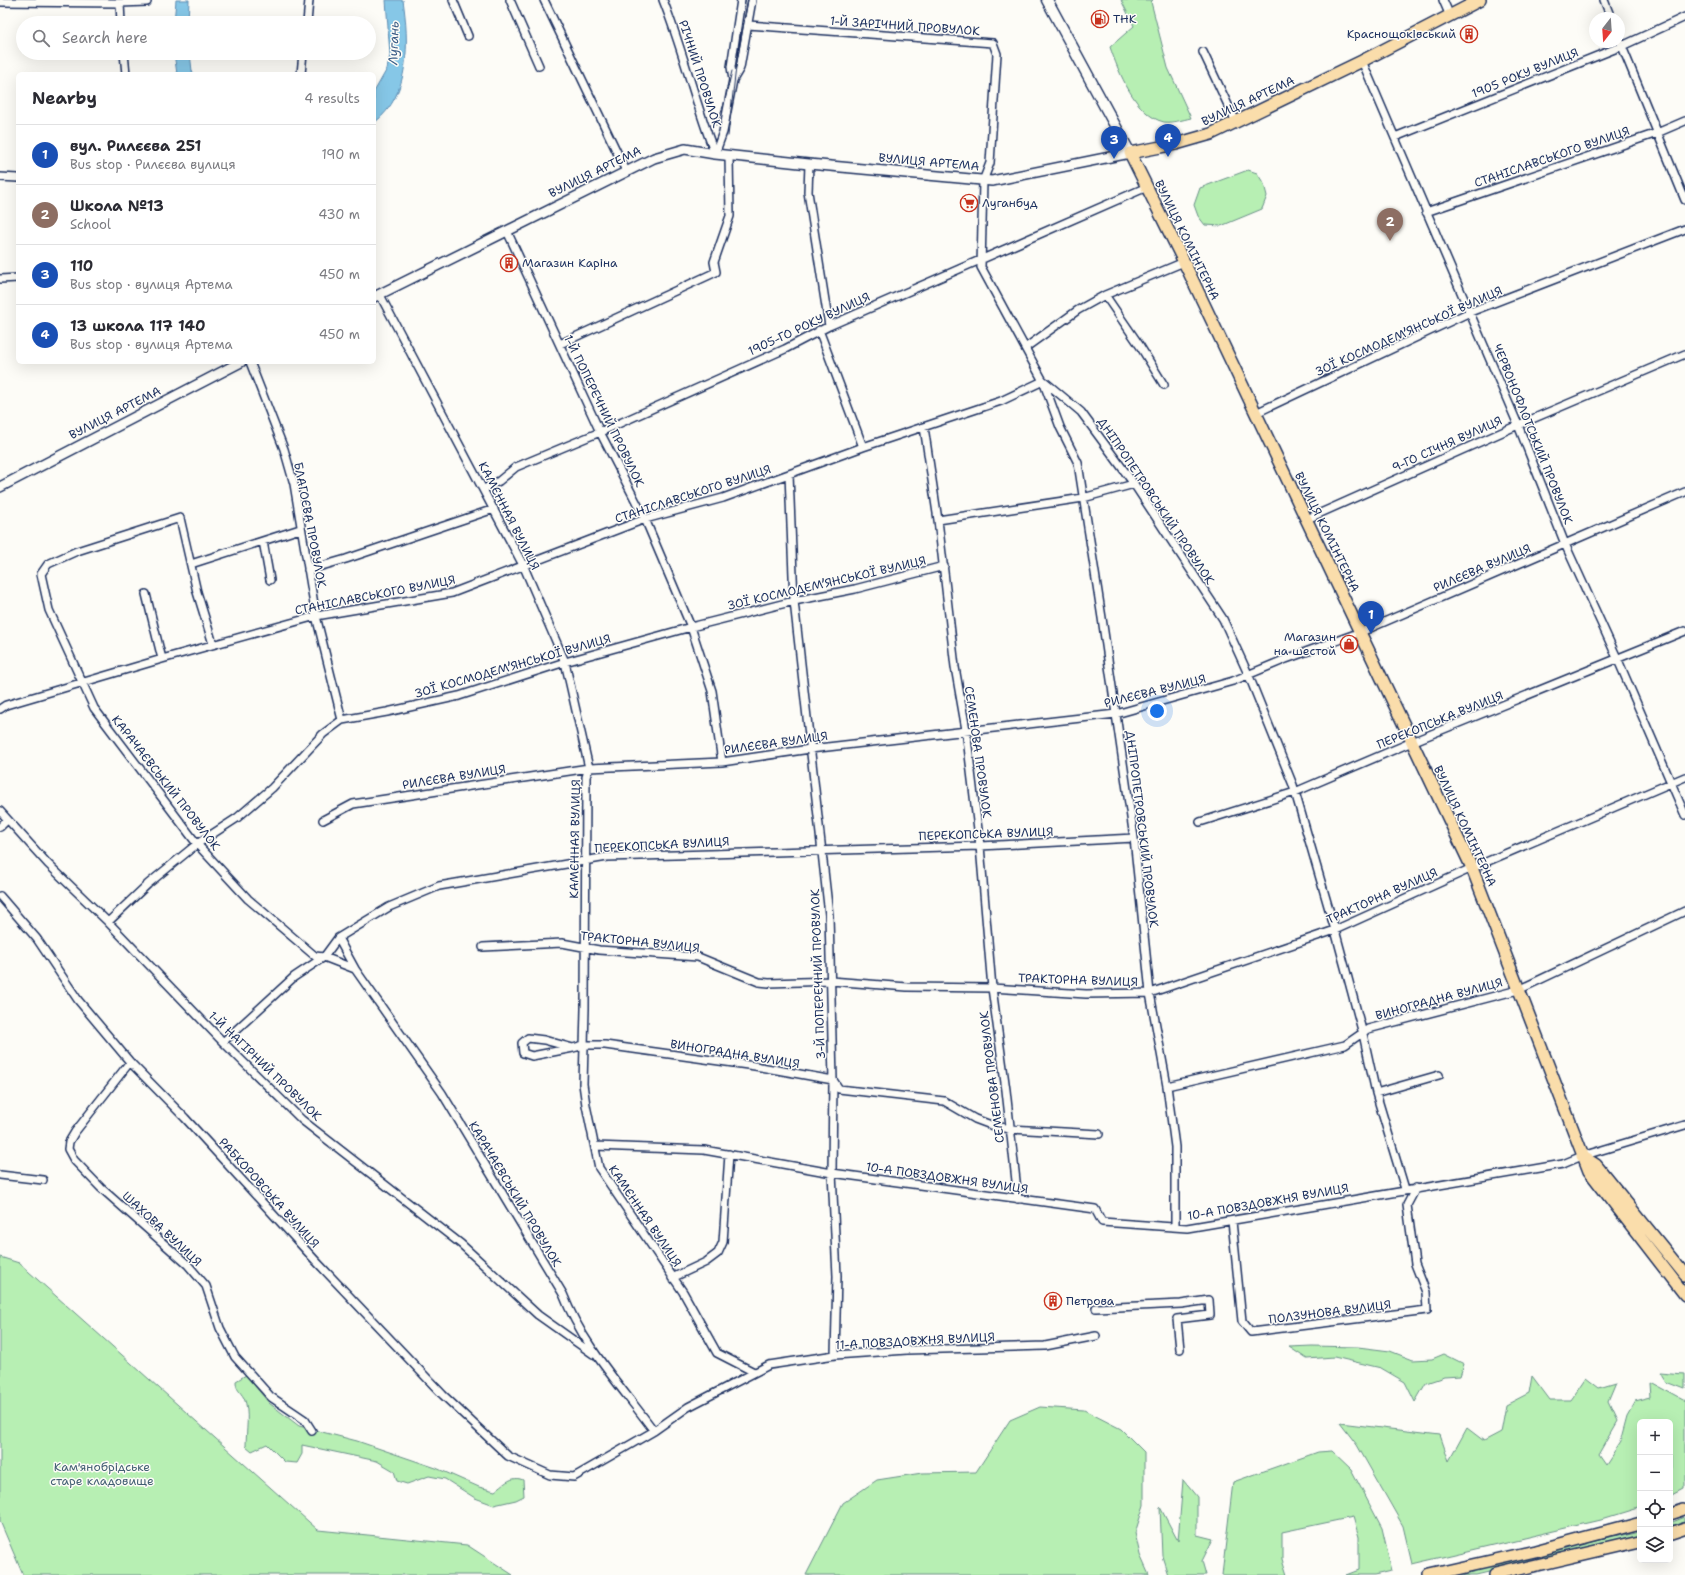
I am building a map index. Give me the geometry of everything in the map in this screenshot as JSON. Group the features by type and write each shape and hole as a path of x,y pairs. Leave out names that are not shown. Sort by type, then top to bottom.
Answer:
{"main road":[{"name":"ВУЛИЦЯ КОМІНТЕРНА","path":"1047,0 1130,153 1184,262 1472,868 1589,1171 1685,1295"},
{"name":"ВУЛИЦЯ АРТЕМА","path":"1130,153 1183,142 1211,134 1362,61 1480,0"},
{"path":"1582,1156 1596,1165 1685,1275"},
{"path":"1673,1513 1685,1509"},
{"path":"1429,1575 1535,1551 1637,1524"},
{"path":"1673,1533 1685,1529"},
{"path":"1494,1575 1637,1542"}],"street":[{"path":"308,16 309,0"},
{"path":"453,0 468,36"},
{"path":"510,0 539,66"},
{"path":"544,0 626,171"},
{"name":"РІЧНИЙ ПРОВУЛОК","path":"663,0 676,34 692,88 715,154"},
{"path":"733,80 730,66 741,0"},
{"path":"715,154 723,132 733,80 740,68 752,0"},
{"path":"1444,0 1450,16"},
{"path":"1604,0 1609,12"},
{"path":"0,2 147,2"},
{"path":"120,3 121,16"},
{"name":"1905 РОКУ ВУЛИЦЯ","path":"1625,45 1685,18"},
{"name":"1-Й ЗАРІЧНИЙ ПРОВУЛОК","path":"748,25 993,43 997,54 990,163 983,181"},
{"name":"1905 РОКУ ВУЛИЦЯ","path":"1395,137 1617,48"},
{"path":"1623,48 1685,200"},
{"path":"1203,52 1236,122"},
{"path":"125,60 126,72"},
{"path":"301,72 302,60"},
{"name":"ЧЕРВОНОФЛОТСЬКИЙ ПРОВУЛОК","path":"1362,61 1518,425 1565,544 1618,660 1685,815"},
{"name":"СТАНІСЛАВСЬКОГО ВУЛИЦЯ","path":"1426,212 1657,133 1685,121"},
{"name":"ВУЛИЦЯ АРТЕМА","path":"377,296 626,171 654,158 685,149 730,156 983,181 992,181 1130,153"},
{"path":"560,344 716,272 714,262 730,216 730,156"},
{"path":"809,164 808,192 829,326"},
{"path":"0,177 16,178"},
{"path":"983,181 982,260 980,266 1043,381"},
{"name":"1905-ГО РОКУ ВУЛИЦЯ","path":"484,489 499,481 516,468 785,349 819,330 1147,187"},
{"name":"ЗОЇ КОСМОДЕМ’ЯНСЬКОЇ ВУЛИЦЯ","path":"1256,413 1470,312 1685,229"},
{"name":"1-Й ПОПЕРЕЧНИЙ ПРОВУЛОК","path":"507,231 600,432 645,519 692,627 712,691 722,762"},
{"path":"1025,348 1078,310 1105,295 1184,262"},
{"path":"0,279 16,278"},
{"path":"1105,295 1140,346 1164,385"},
{"name":"КАМЄННАЯ ВУЛИЦЯ","path":"377,296 484,489 524,567 564,662 589,768 586,777 583,1084 599,1168 672,1278 683,1292 718,1353 754,1372"},
{"path":"819,330 863,447"},
{"name":"9-ГО СІЧНЯ ВУЛИЦЯ","path":"1307,519 1518,425 1685,354"},
{"name":"ВУЛИЦЯ АРТЕМА","path":"0,487 237,364"},
{"name":"БЛАГОЄВА ПРОВУЛОК","path":"251,364 284,449 294,484 300,529 316,616 342,720"},
{"name":"СТАНІСЛАВСЬКОГО ВУЛИЦЯ","path":"0,709 6,705 162,659 316,616 452,593 524,567 645,519 723,498 863,447 924,428 1001,401 1043,381"},
{"name":"ДНІПРОПЕТРОВСЬКИЙ ПРОВУЛОК","path":"1043,381 1081,412 1134,484 1223,619 1249,676 1295,792 1363,1034 1376,1093 1405,1190"},
{"name":"ДНІПРОПЕТРОВСЬКИЙ ПРОВУЛОК","path":"1043,381 1060,427 1078,463 1134,838 1150,993 1167,1086 1175,1147 1175,1227"},
{"name":"СЕМЕНОВА ПРОВУЛОК","path":"924,428 944,566 955,667 966,730 980,846 992,988 1006,1090 1018,1200"},
{"name":"3-Й ПОПЕРЕЧНИЙ ПРОВУЛОК","path":"789,474 794,601 803,668 810,749 830,915 833,1080 832,1173 837,1276 835,1355"},
{"path":"938,520 1083,498 1134,484"},
{"name":"РИЛЄЄВА ВУЛИЦЯ","path":"323,820 353,804 589,768 722,762 810,749 1116,714 1249,676 1286,659 1361,632 1685,492"},
{"path":"308,570 346,559 494,509"},
{"name":"КАРАЧАЄВСЬКИЙ ПРОВУЛОК","path":"191,564 180,518 77,551 48,564 41,574 49,610 81,683 94,708 197,844 248,899 315,956 324,957 355,969"},
{"path":"213,644 191,564 300,529"},
{"path":"263,541 270,580"},
{"name":"ЗОЇ КОСМОДЕМ’ЯНСЬКОЇ ВУЛИЦЯ","path":"108,922 148,884 197,844 238,818 272,788 324,734 342,720 387,712 459,696 564,662 692,627 794,601 855,590 944,566"},
{"path":"146,594 162,659"},
{"name":"ПЕРЕКОПСЬКА ВУЛИЦЯ","path":"1200,822 1295,792 1412,742 1618,660 1685,631"},
{"name":"ТРАКТОРНА ВУЛИЦЯ","path":"482,947 562,943 585,948 698,957 759,982 831,981 907,987 992,988 1086,994 1150,993 1335,930 1472,868 1672,784 1685,777"},
{"name":"1-Й НАГІРНИЙ ПРОВУЛОК","path":"0,811 48,864 108,922 223,1042 302,1120 461,1244 538,1315 595,1355"},
{"path":"0,827 7,820"},
{"name":"ПЕРЕКОПСЬКА ВУЛИЦЯ","path":"223,1042 294,977 324,957 338,938 389,907 439,886 607,857 980,846 1134,838"},
{"name":"РАБКОРОВСЬКА ВУЛИЦЯ","path":"0,896 37,939 78,1000 130,1062 185,1118 315,1260 443,1394 508,1456 550,1475"},
{"name":"ВИНОГРАДНА ВУЛИЦЯ","path":"1167,1086 1345,1045 1363,1034 1368,1029 1518,990 1685,911"},
{"name":"КАРАЧАЄВСЬКИЙ ПРОВУЛОК","path":"338,938 355,969 442,1093 563,1294 570,1313 595,1355 654,1431"},
{"name":"ВИНОГРАДНА ВУЛИЦЯ","path":"573,1048 544,1040 528,1038 522,1042 524,1053 532,1056 573,1048 584,1045 605,1045 833,1080 839,1089 944,1101 975,1119 991,1125 1010,1129 1099,1134"},
{"name":"ШАХОВА ВУЛИЦЯ","path":"130,1062 75,1132 69,1142 68,1150 74,1160 101,1188 188,1265 206,1286 220,1328 235,1357 271,1397 305,1420 312,1431"},
{"path":"1376,1093 1438,1074"},
{"name":"10-А ПОВЗДОВЖНЯ ВУЛИЦЯ","path":"595,1146 704,1150 832,1173 1018,1200 1095,1209 1102,1222 1186,1228 1563,1164 1582,1156 1685,1125"},
{"path":"672,1278 706,1262 718,1253 723,1242 729,1154"},
{"path":"0,1175 43,1180"},
{"name":"ПОЛЗУНОВА ВУЛИЦЯ","path":"1232,1221 1242,1321 1251,1332 1427,1310 1426,1292 1414,1264 1407,1205 1416,1188"},
{"path":"1096,1308 1181,1304 1208,1300 1210,1315 1177,1319 1180,1349"},
{"name":"11-А ПОВЗДОВЖНЯ ВУЛИЦЯ","path":"550,1475 574,1477 654,1431 688,1407 769,1365 835,1355 907,1350 1045,1346 1096,1336"}],"green space":[{"path":"1121,0 1153,0 1151,2 1168,68 1191,118 1164,122 1154,118 1137,102 1123,80 1110,47 1134,26"},
{"path":"1248,170 1257,173 1264,184 1267,196 1262,209 1221,226 1205,225 1198,216 1194,205 1200,188"},
{"name":"Кам'янобрідське старе кладовище","path":"0,1257 19,1263 318,1530 467,1545 513,1575 23,1575 0,1521"},
{"path":"1289,1347 1358,1347 1390,1351 1413,1360 1432,1359 1444,1354 1464,1364 1460,1376 1444,1377 1426,1383 1415,1402 1405,1382 1381,1368 1334,1357 1307,1359"},
{"path":"1661,1372 1685,1374 1685,1389 1667,1382"},
{"path":"246,1375 269,1403 299,1426 357,1441 436,1468 479,1487 495,1491 512,1479 523,1480 524,1496 516,1500 494,1505 475,1498 445,1479 429,1476 407,1484 397,1481 394,1471 377,1461 302,1445 302,1454 297,1463 285,1462 267,1444 252,1451 246,1446 246,1403 236,1384 236,1381"},
{"path":"1532,1376 1550,1400 1571,1400 1586,1378 1599,1388 1616,1383 1608,1402 1617,1421 1598,1454 1605,1464 1620,1441 1627,1415 1635,1401 1651,1397 1650,1382 1685,1401 1685,1488 1673,1494 1673,1419 1637,1419 1637,1509 1601,1520 1412,1564 1403,1526 1357,1445 1340,1423 1440,1435 1449,1461 1467,1428 1484,1441 1501,1432 1506,1405 1529,1393"},
{"path":"1040,1407 1084,1410 1121,1429 1144,1452 1144,1505 1135,1533 1140,1555 1149,1575 806,1575 843,1503 877,1480 922,1473 976,1472 1010,1420"},
{"path":"1332,1451 1351,1469 1382,1528 1392,1571 1374,1575 1346,1575 1359,1570 1359,1537 1353,1517 1282,1532 1282,1559 1287,1575 1222,1575 1233,1482 1318,1452"},
{"path":"1183,1480 1197,1497 1197,1535 1213,1539 1202,1561 1206,1575 1168,1575 1162,1556 1160,1507 1178,1541"},
{"path":"1685,1517 1685,1522 1673,1526 1673,1522"},
{"path":"1637,1532 1637,1537 1475,1575 1452,1575"}],"water":[{"path":"176,0 189,0 188,16 175,16"},
{"name":"Лугань","path":"386,0 403,0 406,33 405,66 401,83 395,98 386,111 376,121 376,88 387,69 390,55"},
{"path":"175,60 191,60 193,72 177,72"}],"tram line":[{"path":"728,136 736,67 748,0"},
{"path":"716,125 724,104 732,71"}],"place":[{"name":"ТНК","path":"1100,19"},
{"name":"Краснощоківський","path":"1469,34"},
{"name":"13 школа 117 140","path":"1168,157"},
{"name":"110","path":"1114,159"},
{"name":"Луганбуд","path":"969,203"},
{"name":"Школа №13","path":"1390,241"},
{"name":"Магазин Каріна","path":"509,263"},
{"name":"вул. Рилєєва 251","path":"1371,634"},
{"name":"Магазин на шестой","path":"1349,644"},
{"name":"Петрова","path":"1053,1301"}]}
